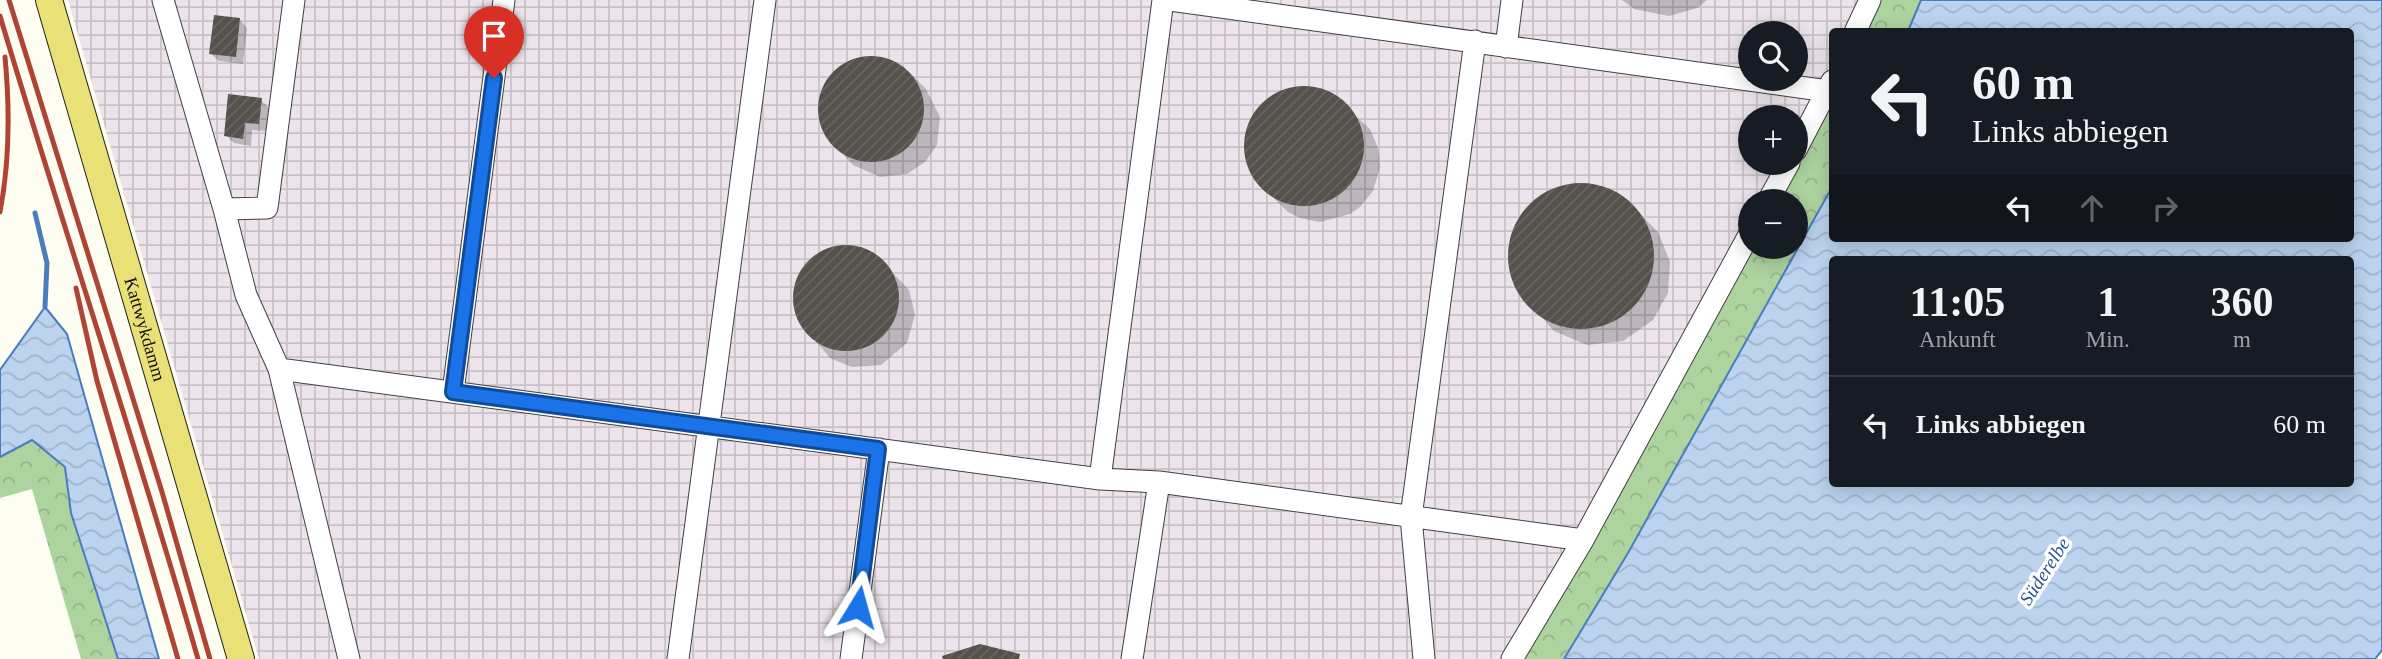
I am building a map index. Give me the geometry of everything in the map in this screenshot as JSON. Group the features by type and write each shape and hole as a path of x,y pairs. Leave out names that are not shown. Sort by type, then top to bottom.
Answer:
{"main road":[{"name":"Kattwykdamm","path":"50,0 241,659"}],"lane":[{"path":"163,0 224,209 246,295 279,369 349,659"},
{"path":"224,209 267,208 294,0"},
{"path":"453,392 504,0"},
{"path":"678,659 765,0"},
{"path":"1100,479 1163,0"},
{"path":"1170,0 1506,47 1829,86"},
{"path":"1506,47 1512,0"},
{"path":"1858,28 1870,0"},
{"path":"1424,659 1411,517 1475,41"},
{"path":"1808,127 1829,88"},
{"path":"1512,659 1583,540 1738,255"},
{"path":"279,369 1100,479 1159,482 1583,540"},
{"path":"852,659 878,449"},
{"path":"1132,659 1159,482"}],"shaded area":[{"path":"68,0 1878,0 1864,28 1829,28 1829,100 1808,139 1808,105 1738,105 1738,175 1789,175 1781,189 1738,189 1738,259 1743,259 1592,536 1521,659 259,659"}],"green space":[{"path":"1878,0 1921,0 1909,28 1865,28"},
{"path":"1829,100 1829,192 1808,230 1808,189 1781,189 1788,175 1808,175 1808,138"},
{"path":"1743,259 1792,259 1628,553 1564,659 1521,659"},
{"path":"32,440 65,467 71,513 118,659 81,659 32,489 0,498 0,457"}],"water":[{"name":"Süderelbe","path":"1921,0 2382,0 2382,650 2375,659 1564,659 1628,553 1792,259 1808,259 1808,230 1829,192 1829,242 2354,242 2354,28 1909,28"},
{"path":"45,307 67,334 159,659 118,659 71,513 65,467 32,440 0,457 0,370"}],"building":[{"path":"214,15 240,18 236,57 209,54"},
{"path":"871,56 891,60 909,71 920,89 924,109 920,129 909,147 891,158 871,162 851,158 833,147 822,129 818,109 822,89 833,71 851,60"},
{"path":"1304,86 1327,90 1347,103 1360,123 1364,146 1360,169 1347,189 1327,202 1304,206 1281,202 1261,189 1248,169 1244,146 1248,123 1261,103 1281,90"},
{"path":"228,94 262,98 259,124 245,123 243,139 224,136"},
{"path":"1581,183 1609,189 1633,204 1648,228 1654,256 1648,284 1633,308 1609,323 1581,329 1553,323 1529,308 1514,284 1508,256 1514,228 1529,204 1553,189"},
{"path":"846,245 866,249 884,260 895,278 899,298 895,318 884,336 866,347 846,351 826,347 808,336 797,318 793,298 797,278 808,260 826,249"},
{"path":"980,644 1020,654 1019,659 943,659 942,656"}],"waterway":[{"path":"35,213 47,263 45,307"}],"railway":[{"path":"9,0 162,492 210,659"},
{"path":"0,16 198,659"},
{"path":"0,212 8,135 5,57"},
{"path":"76,288 97,381 178,659"}],"route":[{"path":"494,78 453,392 878,449 858,607"}]}
